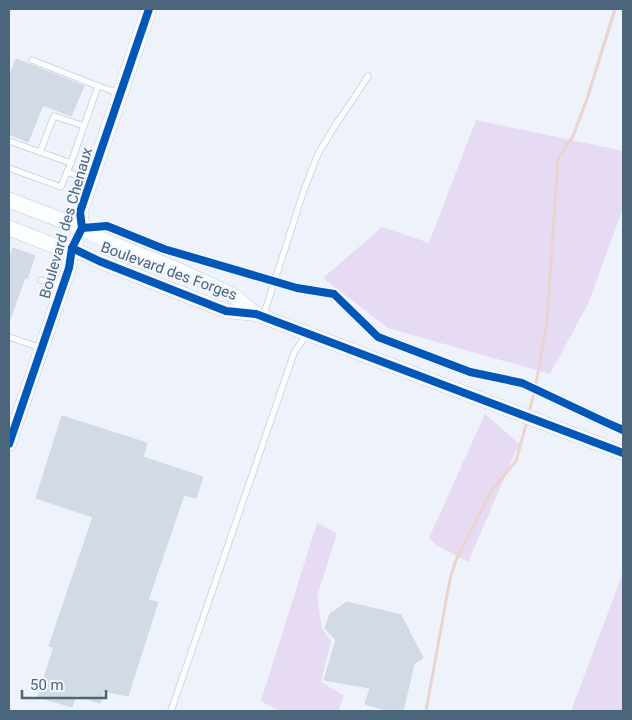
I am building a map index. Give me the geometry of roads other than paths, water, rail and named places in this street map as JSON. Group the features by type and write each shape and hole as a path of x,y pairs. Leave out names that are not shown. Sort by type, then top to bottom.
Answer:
{"main road":[{"name":"Boulevard des Chenaux","path":"72,248 82,228 80,212 149,9"},
{"name":"Boulevard des Forges","path":"9,200 82,228"},
{"name":"Boulevard des Forges","path":"9,228 55,246 72,248"}],"street":[{"name":"Boulevard des Forges","path":"82,228 106,241 233,295 259,315"},
{"name":"Boulevard des Forges","path":"72,248 99,261 226,311 259,315 623,453"},
{"name":"Boulevard des Chenaux","path":"9,444 69,268 72,248"}],"lane":[{"path":"32,60 120,94"},
{"path":"259,315 318,154 368,76"},
{"path":"9,168 61,187 98,86"},
{"path":"40,152 54,116 84,126"},
{"path":"9,141 70,163"},
{"path":"68,172 91,180"},
{"path":"41,280 62,287"},
{"path":"171,711 294,352 307,334"},
{"path":"9,337 41,348"}],"waterway":[{"path":"529,412 535,390 547,321 558,159 573,136 587,99 615,9"},
{"path":"426,711 450,579 456,560 492,490 516,461 527,421"}]}
